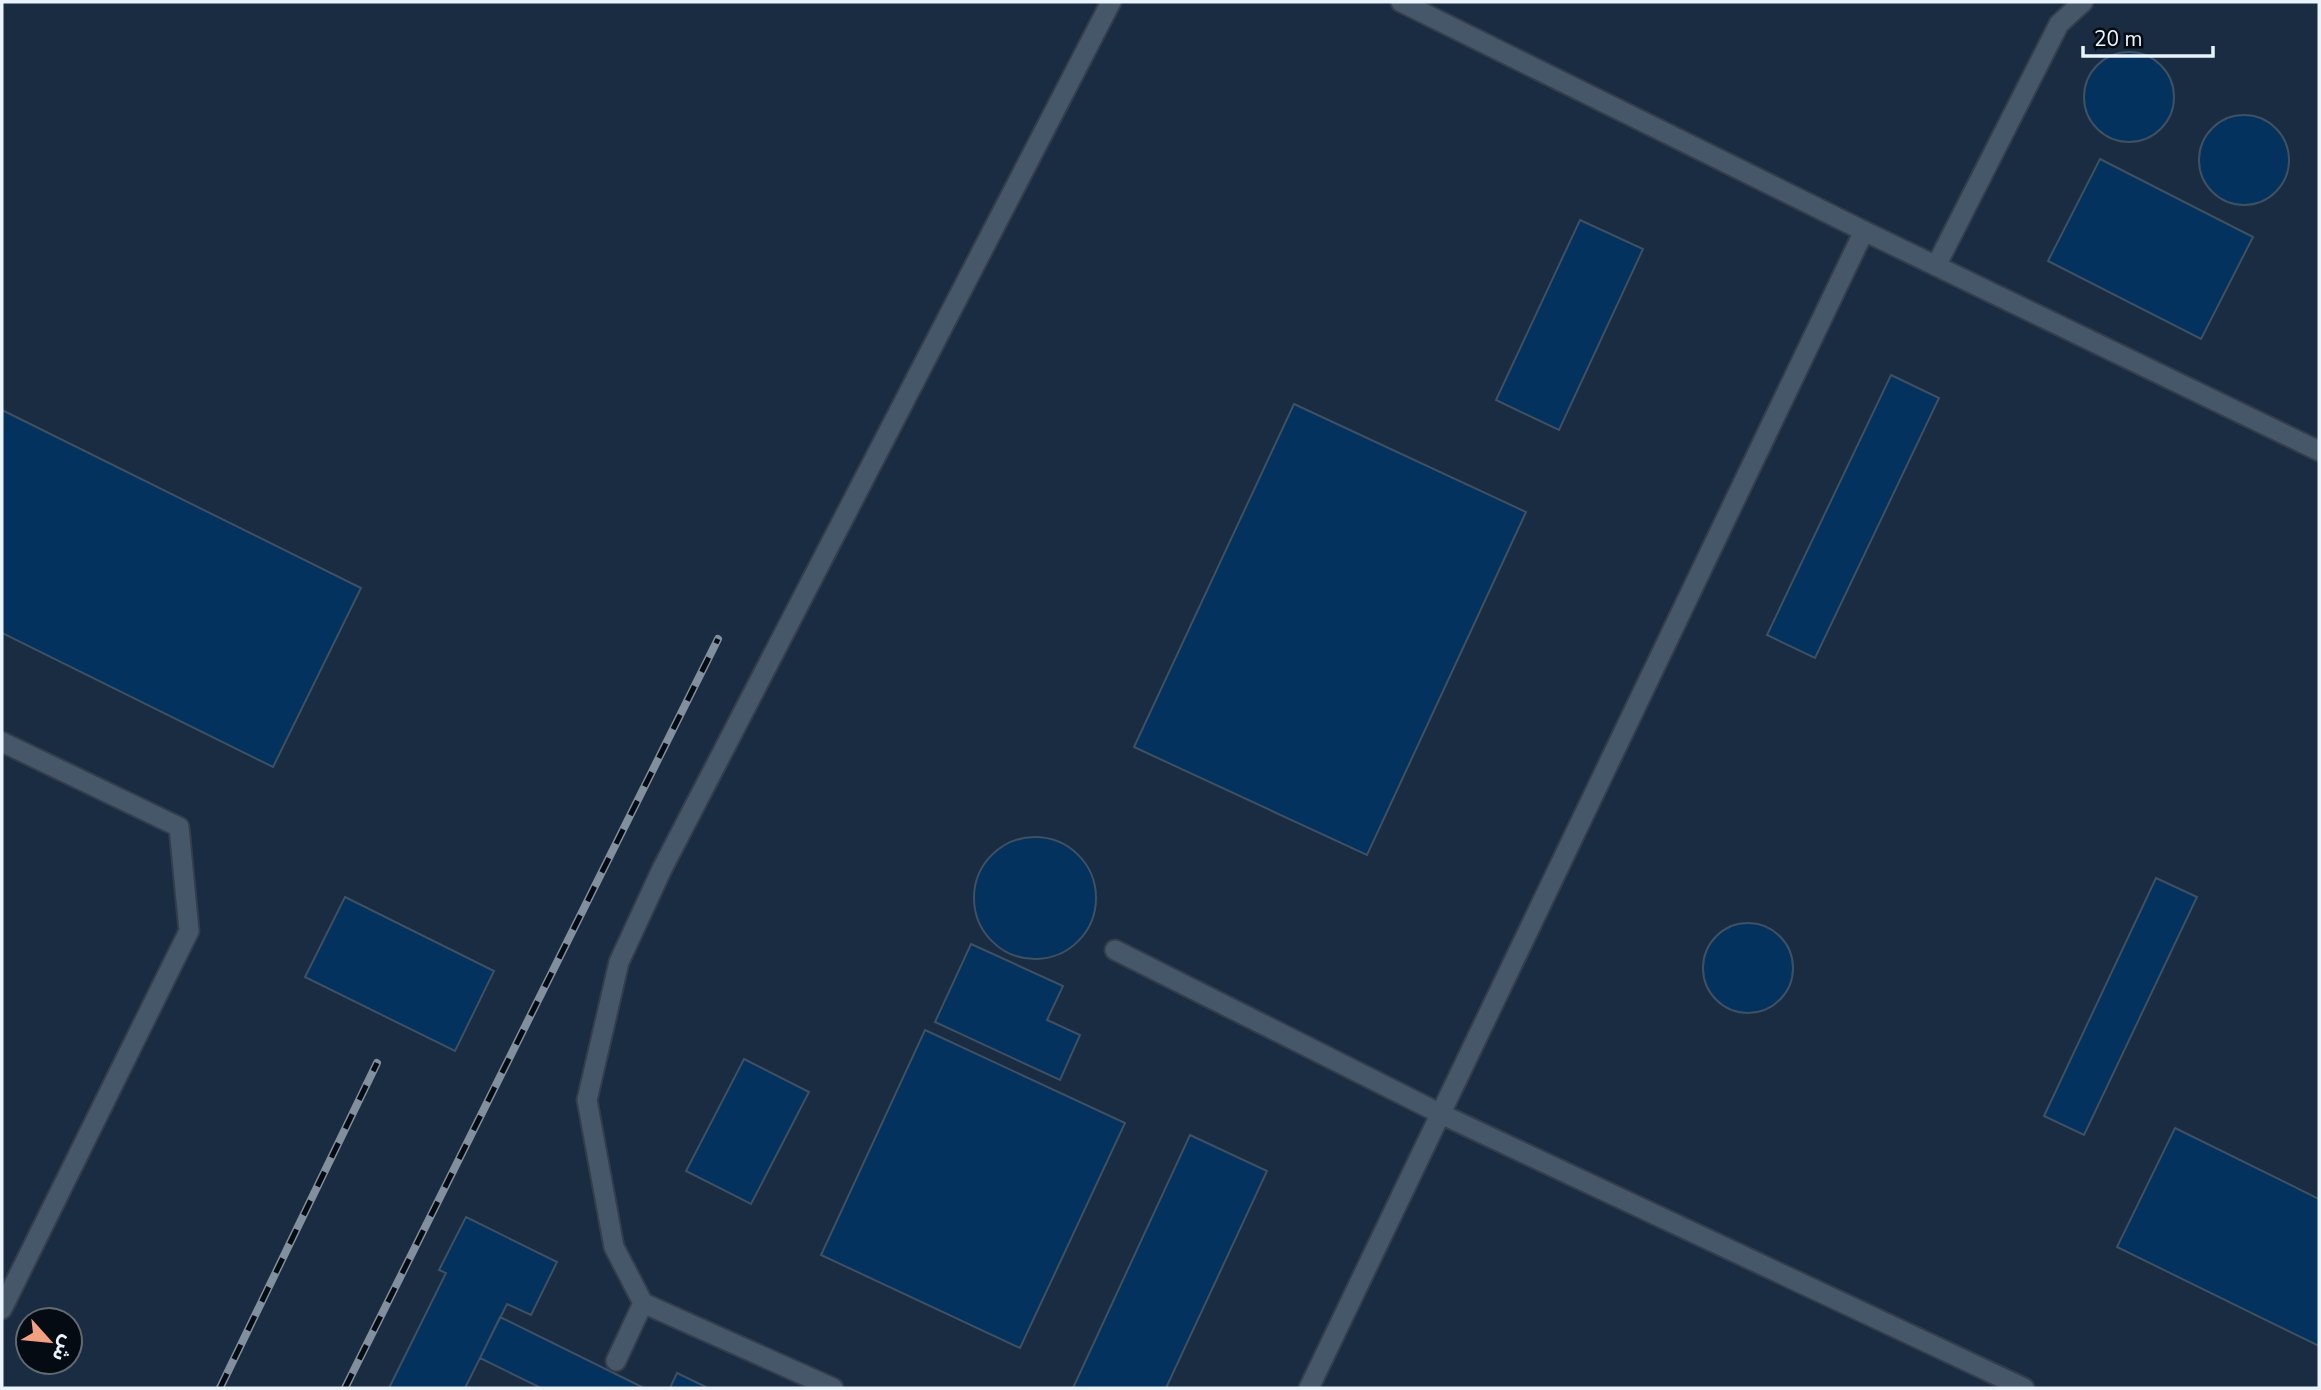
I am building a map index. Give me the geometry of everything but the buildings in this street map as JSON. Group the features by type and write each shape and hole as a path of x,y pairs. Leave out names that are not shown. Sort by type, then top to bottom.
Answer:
{"lane":[{"path":"833,1388 643,1303 614,1247 587,1100 619,962 662,869 1111,2"},
{"path":"1401,2 1864,231 2319,451"},
{"path":"1936,266 2059,24 2082,2"},
{"path":"1308,1388 1864,231"},
{"path":"2,742 179,827 189,931 2,1309"},
{"path":"1115,950 1441,1114 2024,1388"},
{"path":"616,1361 643,1303"}],"shaded area":[{"path":"2,2 2319,2 2319,1388 2,1388"}],"railway":[{"path":"345,1388 718,639"},
{"path":"220,1388 377,1063"}]}
